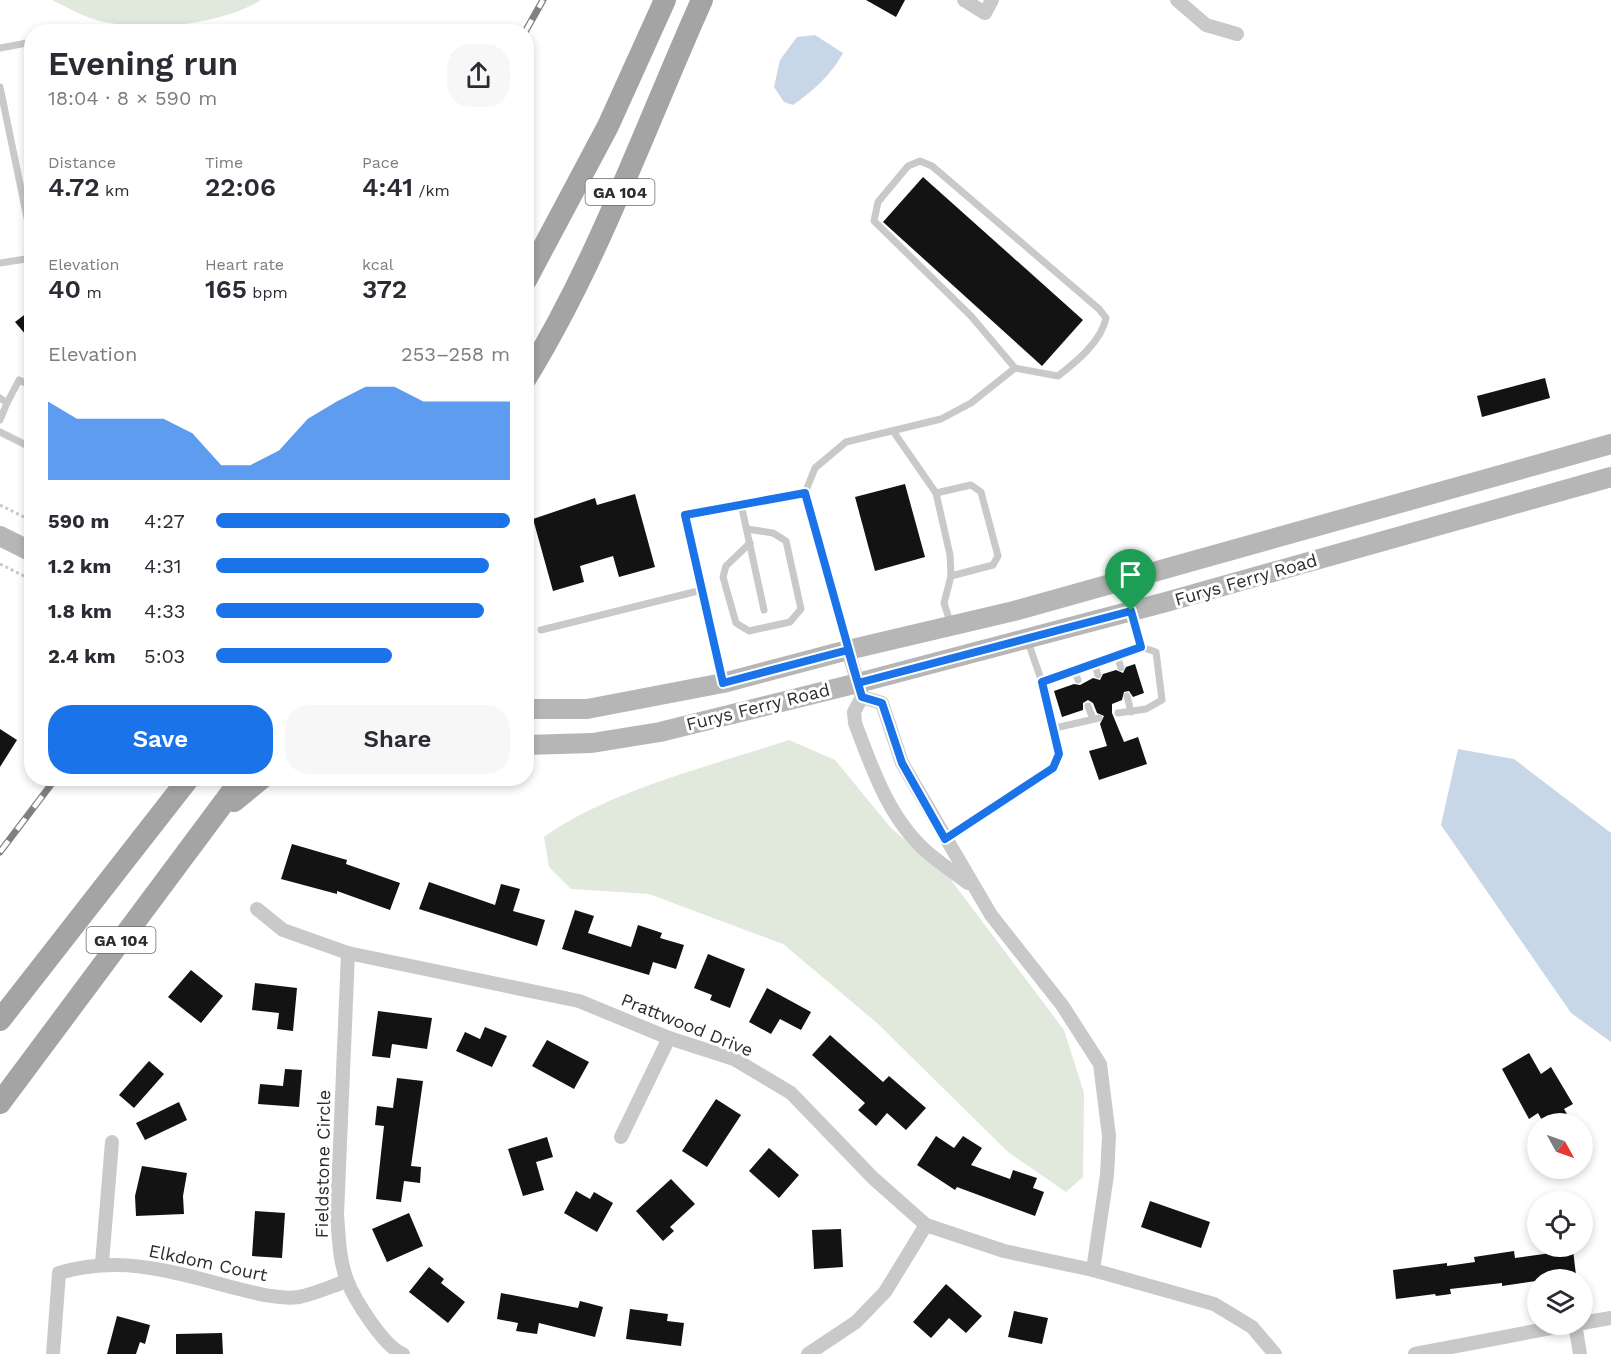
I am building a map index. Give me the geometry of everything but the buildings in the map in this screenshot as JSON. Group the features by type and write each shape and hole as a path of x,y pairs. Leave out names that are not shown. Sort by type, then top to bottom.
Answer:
{"main road":[{"name":"GA 104","path":"534,265 608,126 665,0"},
{"name":"GA 104","path":"534,363 577,285 605,227 702,0"},
{"name":"Furys Ferry Road","path":"534,709 587,709 723,683 848,650 1014,611 1611,444"},
{"name":"Furys Ferry Road","path":"534,745 592,743 660,732 860,690 1026,638 1131,611 1611,477"},
{"path":"0,536 24,548"},
{"name":"GA 104","path":"0,1020 183,786"},
{"name":"GA 104","path":"0,1103 236,786"},
{"path":"212,819 252,786"}],"street":[{"path":"964,0 985,13 992,0"},
{"path":"1177,0 1206,25 1237,34"},
{"path":"848,650 860,690 855,723 878,783 900,820 926,851 974,888"},
{"path":"860,690 882,703 902,763 974,888 991,915 1062,1005 1100,1064 1109,1136 1107,1174 1093,1270"},
{"name":"Prattwood Drive","path":"257,909 283,930 348,953 579,1001 669,1038 734,1059 790,1093 873,1178 926,1225 1004,1251 1093,1270 1214,1304 1252,1328 1275,1354"},
{"name":"Fieldstone Circle","path":"348,953 337,1215 340,1251 347,1281 374,1325 394,1351 403,1354"},
{"path":"621,1137 669,1038"},
{"path":"102,1263 112,1142"},
{"path":"808,1354 856,1322 885,1292 926,1225"},
{"name":"Elkdom Court","path":"53,1354 59,1273 102,1263 156,1267 259,1294 297,1297 347,1281"},
{"path":"1593,1321 1611,1318"},
{"path":"1414,1354 1527,1333"},
{"path":"1576,1335 1580,1354"}],"lane":[{"path":"0,48 24,44"},
{"path":"0,87 24,203"},
{"path":"848,650 805,493 815,468 846,442 941,419 971,403 1015,368 1058,376 1075,363 1104,328 1106,318 1099,309 932,166 920,161 908,166 878,202 874,221 972,315 1015,368"},
{"path":"0,263 24,259"},
{"path":"0,420 19,380 24,382"},
{"path":"0,398 7,403"},
{"path":"893,431 936,493 950,555 951,576 944,603 951,626"},
{"path":"0,432 24,444"},
{"path":"936,493 971,485 981,492 998,556 993,565 951,576"},
{"path":"723,683 685,515 805,493"},
{"path":"741,504 764,610"},
{"path":"747,529 773,533 786,541 801,609 790,622 750,631 736,623 723,577 726,566 750,543"},
{"path":"541,630 702,590"},
{"path":"1131,611 1141,647"},
{"path":"945,839 1053,768 1059,754 1055,728 1042,682 1026,638"},
{"path":"1042,682 1141,647 1156,652 1162,700 1146,710 1118,713"},
{"path":"1118,655 1120,668"},
{"path":"1094,663 1098,675"},
{"path":"1074,670 1078,680"},
{"path":"1127,696 1131,712"},
{"path":"1055,728 1096,719 1088,706"}],"path":[{"path":"0,505 24,517"},
{"path":"0,564 24,576"}],"shaded area":[{"path":"52,0 261,0 223,16 183,24 116,24 90,18"},
{"path":"789,740 835,760 891,828 948,876 1064,1030 1084,1093 1083,1177 1066,1192 1008,1152 877,1023 783,944 649,894 571,889 549,867 544,837 598,806 662,781"}],"water":[{"path":"815,35 843,53 827,75 808,94 793,105 784,102 774,87 780,60 797,37"},
{"path":"1458,749 1514,759 1611,833 1611,1042 1571,1013 1441,825"}],"railway":[{"path":"530,24 543,0"},
{"path":"0,852 50,786"}],"route":[{"path":"805,493 858,683 1131,611 1141,647 1042,682 1056,732 1059,754 1053,768 945,839 902,763 882,703 862,697 848,650 723,683 685,515 805,493"}]}
